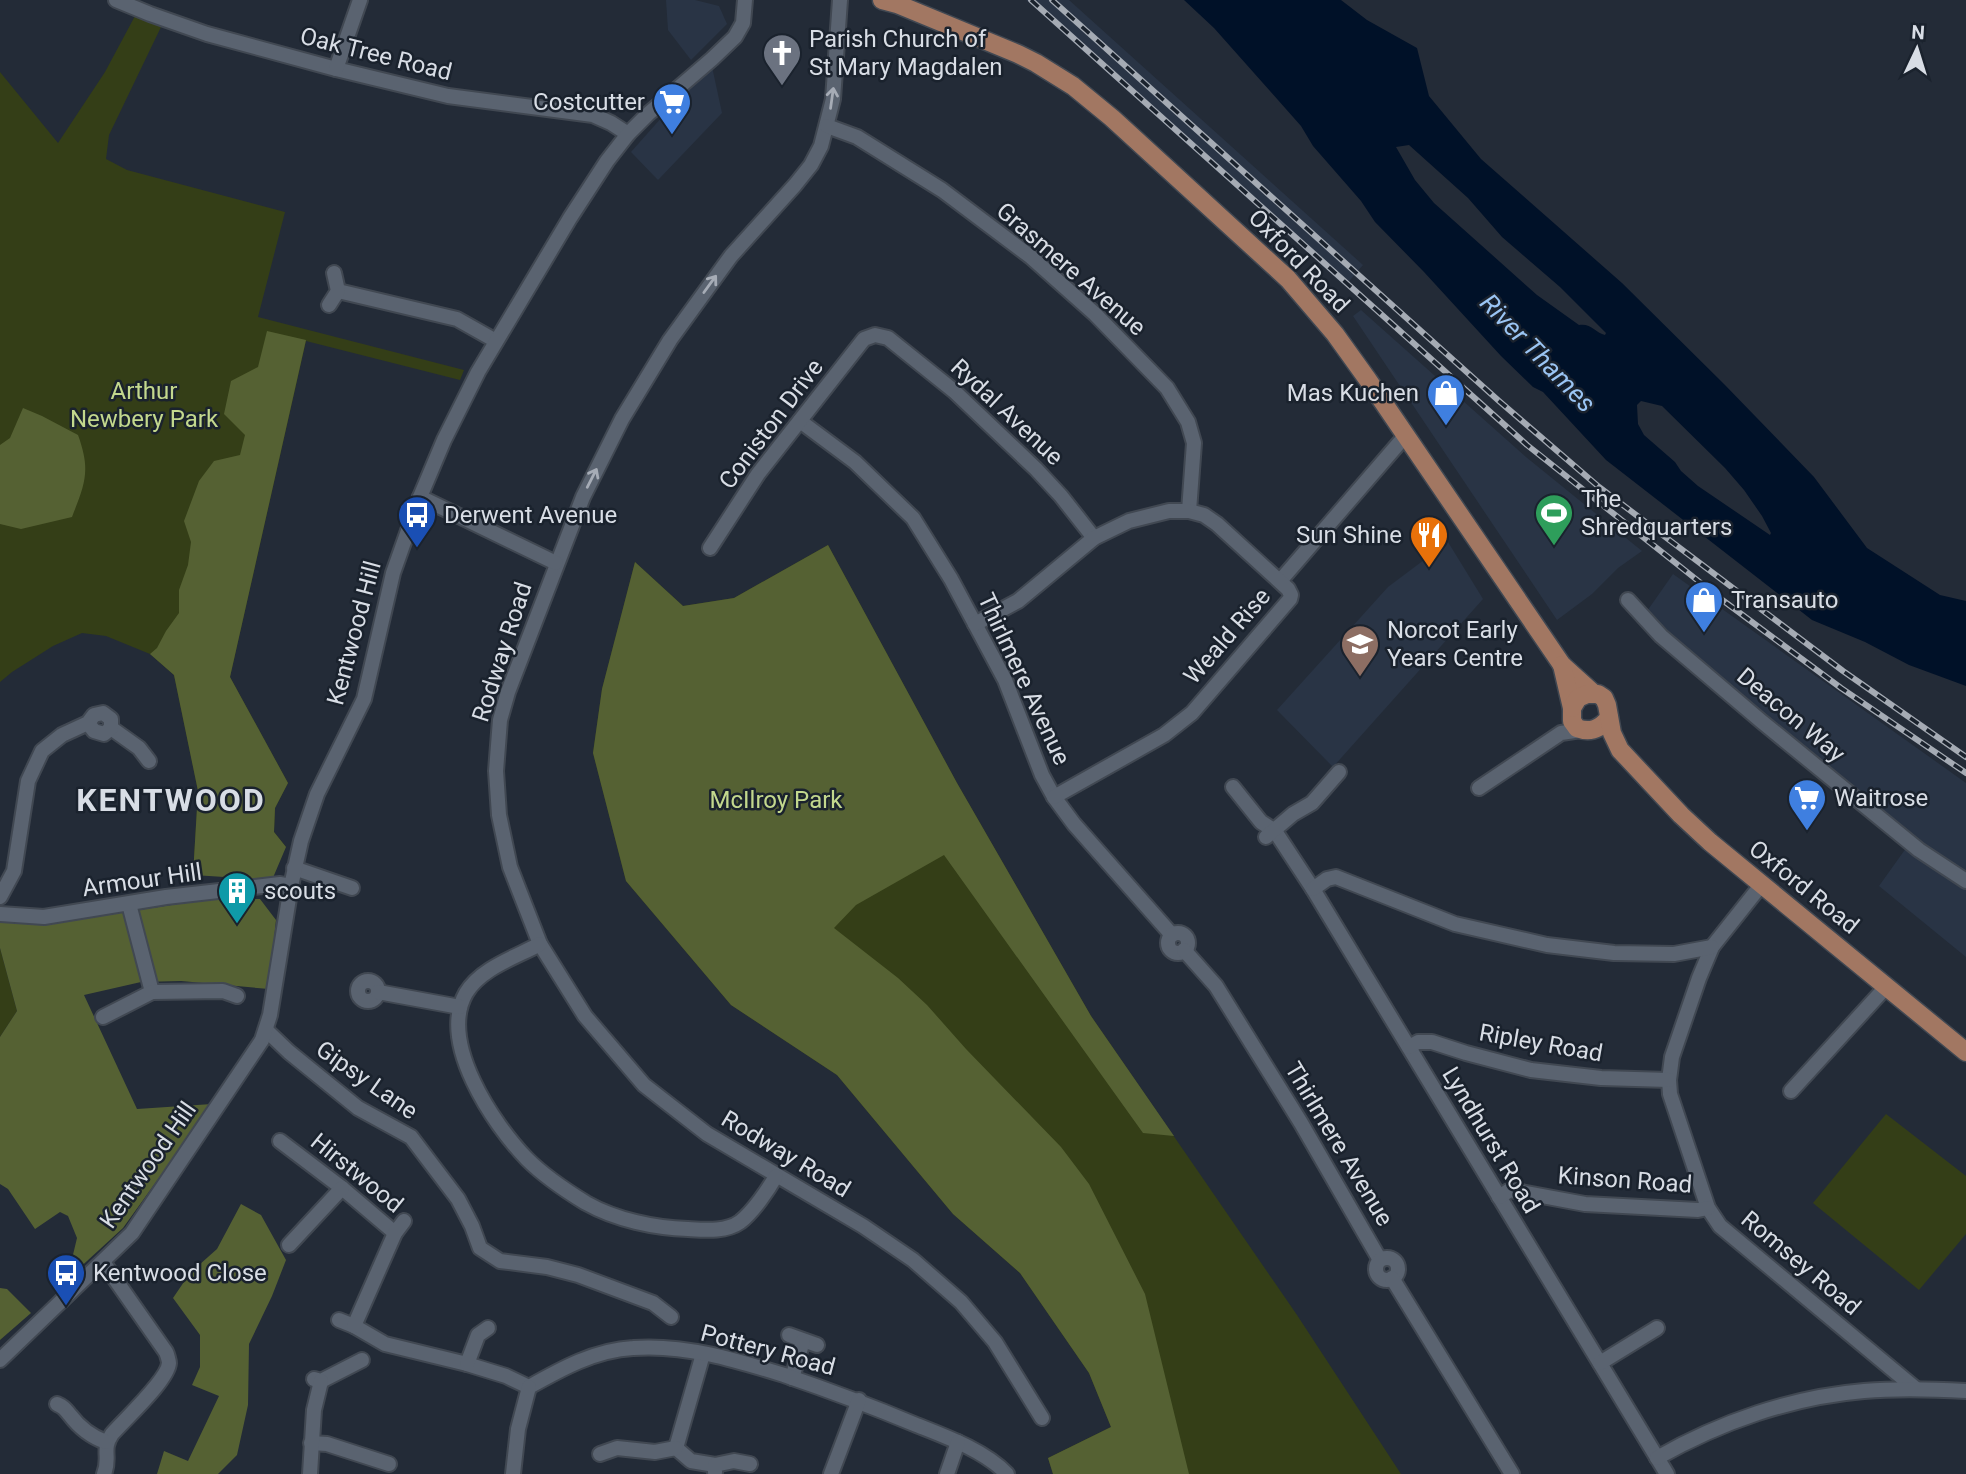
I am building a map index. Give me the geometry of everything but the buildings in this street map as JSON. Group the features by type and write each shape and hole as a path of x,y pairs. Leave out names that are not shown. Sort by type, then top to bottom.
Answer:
{"main road":[{"name":"Oxford Road","path":"891,1 992,41 1036,63 1073,86 1252,245 1304,296 1335,334 1406,435 1563,665 1593,693"},
{"name":"Oxford Road","path":"1563,665 1578,721 1601,741 1620,750"},
{"path":"1593,693 1604,698 1607,705 1609,718 1601,726 1578,721 1578,698 1593,693"},
{"name":"Oxford Road","path":"1609,718 1620,750 1697,831 1966,1052"}],"street":[{"name":"Oak Tree Road","path":"116,0 207,34 336,69 448,96 593,116 628,134"},
{"path":"336,69 360,0"},
{"name":"Kentwood Hill","path":"0,1360 132,1233 252,1056 266,1030 290,886 301,841 317,794 364,699 393,573 444,440 496,341 607,161 648,114 735,37 743,23 746,0"},
{"name":"Rodway Road","path":"840,0 833,99 821,146 811,165 795,185 731,256 663,352 622,419 583,497 503,710 498,733 496,771 499,815 510,867 540,944 585,1016 643,1085 708,1134 913,1260 961,1302 995,1342 1041,1419"},
{"name":"Grasmere Avenue","path":"827,125 857,137 942,190 1031,257 1095,314 1167,388 1188,422 1194,443 1189,511"},
{"path":"329,305 338,291 334,273"},
{"path":"338,291 457,319 496,341"},
{"name":"Coniston Drive","path":"710,548 758,474 864,340 875,335"},
{"name":"Rydal Avenue","path":"875,335 888,338 954,391 1045,478 1094,538"},
{"name":"Thirlmere Avenue","path":"800,421 855,462 913,518 951,579 1004,680 1042,775 1054,797 1074,824 1172,935 1177,933 1184,936 1187,944 1184,950 1216,986 1301,1123 1380,1260 1391,1259 1396,1263 1397,1270 1392,1278 1512,1474"},
{"name":"Weald Rise","path":"1054,797 1164,735 1192,712 1290,599 1291,594 1280,581 1406,435"},
{"path":"420,498 556,564"},
{"path":"975,624 1018,601 1094,538 1129,521 1169,511 1189,511 1204,515 1280,581"},
{"name":"Deacon Way","path":"1628,600 1661,636 1761,721 1919,850 1966,881"},
{"path":"0,897 14,871 28,781 42,751 62,734 89,723 94,715 103,713 111,719 111,728 139,748 149,761"},
{"path":"1479,788 1578,721"},
{"path":"1270,834 1293,814 1312,803 1339,772"},
{"name":"Lyndhurst Road","path":"1233,787 1312,888 1667,1474"},
{"path":"294,869 352,888"},
{"path":"1312,888 1336,877 1455,923 1547,945 1614,953 1674,954 1712,947"},
{"name":"Armour Hill","path":"0,914 44,917 166,897 280,884 290,886"},
{"name":"Romsey Road","path":"1762,884 1712,947 1672,1057 1670,1094 1708,1208 1720,1226 1916,1389"},
{"path":"129,904 152,992"},
{"path":"540,944 476,981 460,1007 459,1035 467,1066 478,1092 527,1159 587,1204 628,1220 672,1229 714,1230 739,1223 760,1200 776,1176"},
{"path":"1791,1091 1886,986"},
{"path":"103,1017 152,992 223,991 237,996"},
{"path":"378,992 460,1007"},
{"name":"Gipsy Lane","path":"266,1030 358,1108 411,1138 458,1199 480,1248 500,1261 547,1267 578,1275 653,1303 671,1317"},
{"name":"Ripley Road","path":"1409,1047 1418,1042 1432,1042 1531,1070 1601,1078 1669,1080"},
{"name":"Hirstwood","path":"300,1136 286,1145 342,1188 400,1227 354,1326"},
{"path":"289,1245 342,1188"},
{"name":"Kinson Road","path":"1499,1197 1510,1191 1585,1204 1698,1210 1708,1208"},
{"path":"103,1262 166,1352 169,1362 159,1384 106,1442 108,1462 104,1474"},
{"path":"339,1320 385,1344 467,1364 506,1376 528,1387 518,1429 513,1474"},
{"path":"465,1325 483,1331 467,1364"},
{"path":"1600,1363 1657,1328"},
{"path":"789,1335 810,1343 792,1378"},
{"name":"Pottery Road","path":"528,1387 568,1366 600,1354 632,1348 667,1348 703,1354 740,1361 859,1400 958,1442 1000,1466 1007,1474"},
{"path":"676,1448 703,1354"},
{"path":"310,1474 317,1380 362,1360"},
{"path":"1657,1458 1717,1427 1802,1402 1862,1391 1966,1391"},
{"path":"831,1474 859,1400"},
{"path":"57,1404 66,1408 69,1415 93,1437 106,1442"},
{"path":"947,1474 958,1442"},
{"path":"311,1443 327,1444 390,1464"},
{"path":"600,1454 617,1448 655,1452 676,1448"},
{"path":"676,1448 691,1461 715,1469 734,1461 750,1464"}],"shaded area":[{"path":"666,0 695,0 719,6 727,24 691,60 668,30"},
{"path":"1026,0 1069,0 1363,265 1345,286"},
{"path":"711,62 722,113 658,180 631,152"},
{"path":"1361,310 1526,457 1642,551 1557,620 1353,316"},
{"name":"Norcot Early Years Centre","path":"1448,542 1483,599 1333,767 1277,710 1388,587"},
{"path":"1673,574 1966,783 1966,957 1879,886 1914,837 1645,614"}],"green space":[{"name":"Arthur Newbery Park","path":"135,16 161,27 109,135 106,159 127,170 285,212 258,317 464,370 460,380 306,341 230,677 288,783 275,808 274,832 286,847 193,875 198,791 174,675 150,654 106,636 82,633 53,646 0,682 0,72 58,143 105,72"},
{"path":"267,331 306,340 230,677 288,783 275,808 274,832 286,847 272,880 193,875 198,791 174,675 150,654 157,648 179,613 179,590 188,565 191,542 184,521 199,481 214,461 240,455 245,435 224,414 231,381 258,367"},
{"path":"23,408 78,435 84,458 85,477 72,517 21,529 0,524 0,445 10,438"},
{"name":"McIlroy Park","path":"828,545 957,783 1091,1016 1297,1315 1401,1474 1053,1474 1048,1458 1111,1427 1089,1373 1020,1273 953,1214 837,1075 731,1005 626,881 593,753 602,689 635,562 683,606 734,598"},
{"name":"McIlroy Park","path":"828,545 957,783 1091,1016 1174,1136 1143,1133 944,855 856,905 834,928 898,978 927,1005 1061,1147 1089,1184 1145,1294 1189,1474 1053,1474 1048,1458 1111,1427 1089,1373 1020,1273 953,1214 837,1075 731,1005 626,881 593,753 602,689 635,562 683,606 734,598"},
{"path":"210,899 260,899 276,920 269,989 181,981 141,982 84,995 137,1109 212,1104 123,1228 75,1272 71,1263 77,1238 68,1216 60,1212 35,1229 8,1189 0,1184 0,1037 17,1011 0,948 0,921 62,922"},
{"path":"0,948 17,1011 0,1037"},
{"path":"1886,1114 1966,1176 1966,1234 1919,1290 1813,1203"},
{"path":"241,1204 261,1215 286,1260 249,1344 248,1405 237,1455 218,1474 157,1474 164,1451 188,1461 219,1396 192,1385 200,1367 200,1335 173,1298 190,1273 217,1249"},
{"path":"0,1288 7,1289 31,1313 0,1340"}],"water":[{"name":"River Thames","path":"1184,0 1341,0 1367,20 1417,48 1429,96 1481,159 1622,283 1724,384 1814,477 1867,548 1940,595 1966,601 1966,686 1909,665 1865,642 1812,620 1606,460 1543,392 1533,387 1501,356 1375,222 1361,201 1313,146 1301,126 1214,28","holes":["1409,145 1468,198 1502,237 1560,287 1605,335 1587,325 1579,325 1537,295 1434,203 1415,180 1396,147","1641,401 1662,406 1725,468 1762,516 1770,535 1698,486 1644,435 1638,424 1637,405"]}],"railway":[{"path":"1031,0 1527,445 1721,599 1841,688 1966,773"},
{"path":"1052,0 1499,401 1599,487 1843,671 1966,757"}],"place":[{"name":"Parish Church of St Mary Magdalen","path":"782,87"},
{"name":"Costcutter","path":"672,136"},
{"name":"Mas Kuchen","path":"1446,427"},
{"name":"The Shredquarters","path":"1554,547"},
{"name":"Derwent Avenue","path":"417,549"},
{"name":"Sun Shine","path":"1429,569"},
{"name":"Transauto","path":"1704,634"},
{"name":"Norcot Early Years Centre","path":"1360,678"},
{"name":"Waitrose","path":"1807,832"},
{"name":"scouts","path":"237,925"},
{"name":"Kentwood Close","path":"66,1307"}],"district":[{"name":"KENTWOOD","path":"171,800"}]}
